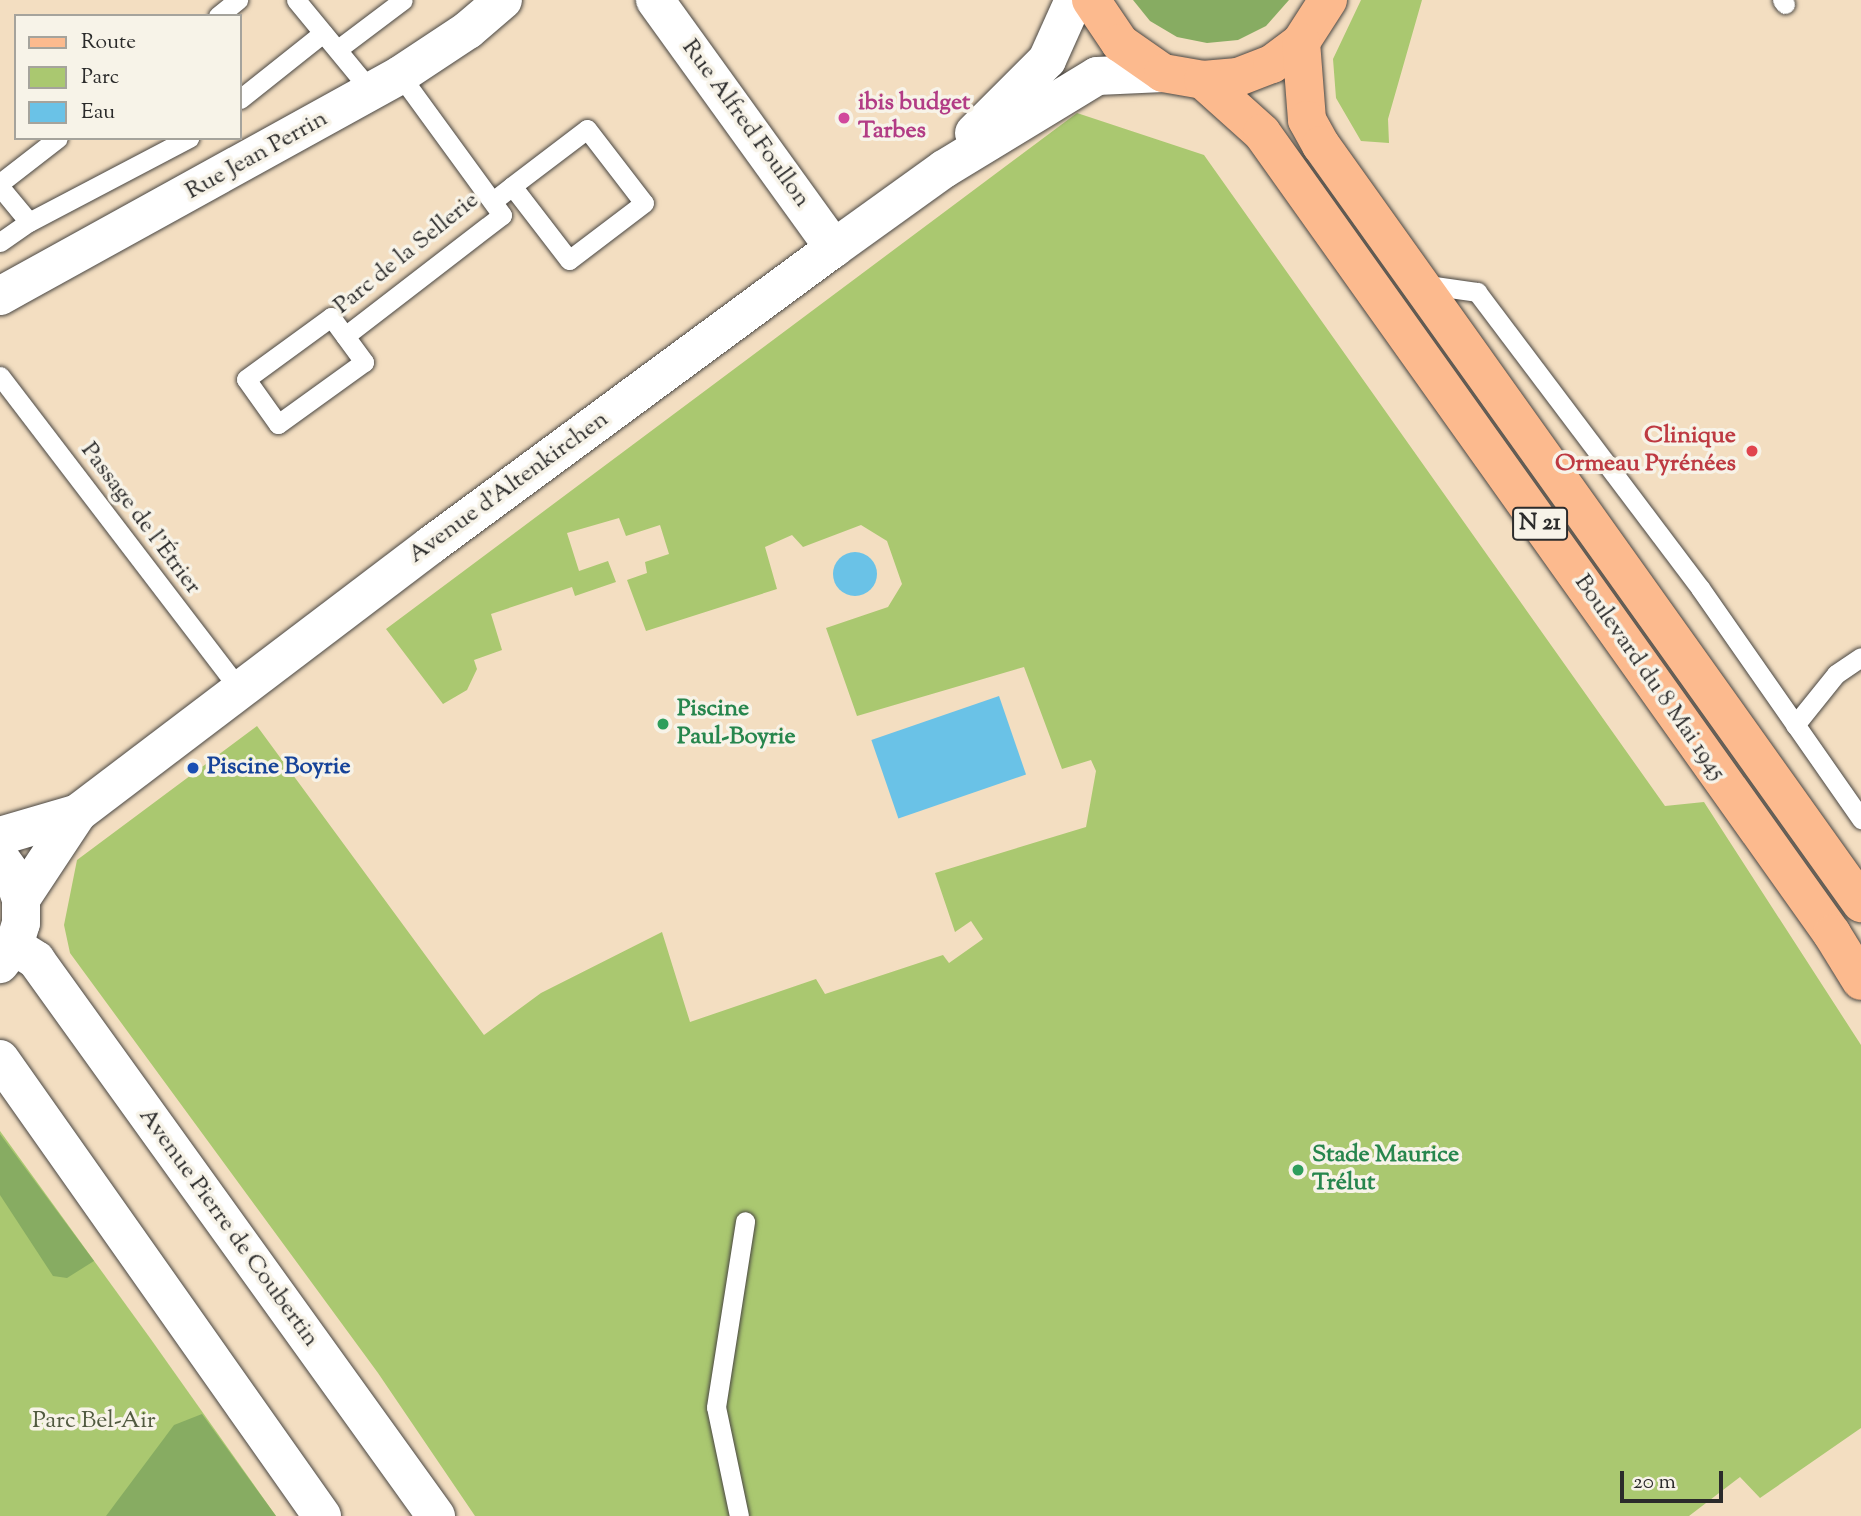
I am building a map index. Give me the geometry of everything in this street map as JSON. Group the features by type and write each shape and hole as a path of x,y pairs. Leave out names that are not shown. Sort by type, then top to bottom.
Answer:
{"main road":[{"path":"1091,0 1120,43 1163,73 1203,80 1238,77 1272,64 1301,42 1328,0"},
{"name":"Boulevard du 8 Mai 1945","path":"1301,42 1307,120 1420,284 1861,903"},
{"name":"Boulevard du 8 Mai 1945","path":"1203,80 1262,133 1832,934 1861,981"}],"street":[{"name":"Rue Jean Perrin","path":"0,296 386,83 468,30 503,0"},
{"name":"Rue Alfred Foullon","path":"655,0 834,248"},
{"name":"Avenue d'Altenkirchen","path":"944,169 980,126 1047,60 1074,0"},
{"name":"Avenue d'Altenkirchen","path":"21,899 78,813 431,545 834,248 944,169 1097,76 1163,73"},
{"name":"Avenue d'Altenkirchen","path":"0,836 78,813"},
{"path":"0,858 13,876 21,899 21,923 7,955"},
{"name":"Avenue Pierre de Coubertin","path":"7,955 36,960 436,1516"},
{"path":"0,1059 322,1516"}],"lane":[{"path":"220,14 238,0"},
{"name":"Parc de la Sellerie","path":"296,0 338,49 386,83 493,201 502,215 345,336"},
{"path":"338,49 403,0"},
{"path":"242,97 323,33"},
{"path":"493,201 512,186 587,129 644,203 569,260 512,186"},
{"path":"29,222 0,185 56,140"},
{"path":"0,242 29,222 185,140"},
{"path":"1420,284 1477,292 1700,588 1861,820"},
{"name":"Parc de la Sellerie","path":"331,317 345,336 364,362 278,424 246,379 331,317"},
{"name":"Passage de l'Étrier","path":"0,376 241,691"},
{"path":"1795,725 1836,674 1861,657"},
{"path":"739,1516 716,1407 745,1221"}],"green space":[{"path":"1133,0 1289,0 1266,26 1238,40 1207,43 1177,37 1150,21"},
{"path":"1361,0 1422,0 1388,119 1389,143 1361,141 1336,98 1333,59"},
{"path":"1077,113 1204,155 1665,806 1704,802 1861,1045 1861,1428 1760,1498 1740,1477 1689,1516 475,1516 378,1373 70,953 64,925 77,860 257,726 484,1035 541,993 662,932 690,1022 816,979 825,994 943,955 949,963 983,939 971,921 955,932 935,873 1086,827 1096,771 1091,760 1062,769 1024,667 857,716 826,628 888,607 902,584 887,541 861,525 803,547 792,535 765,547 777,589 646,631 627,580 647,573 645,562 669,554 660,525 626,536 619,518 567,533 579,571 608,561 616,582 575,596 572,587 491,614 502,650 474,660 477,669 467,690 443,704 386,629"},
{"name":"Parc Bel-Air","path":"0,1131 150,1338 276,1516 0,1516"},
{"path":"0,1134 94,1261 67,1278 53,1276 0,1195"},
{"path":"202,1414 276,1516 106,1516 174,1425"}],"water":[{"path":"855,552 870,559 877,574 870,589 855,596 840,589 833,574 840,559"},
{"path":"999,696 1026,774 898,818 871,740"}],"place":[{"name":"ibis budget Tarbes","path":"844,118"},
{"name":"Clinique Ormeau Pyrénées","path":"1752,451"},
{"name":"Piscine Paul-Boyrie","path":"663,724"},
{"name":"Piscine Boyrie","path":"193,768"},
{"name":"Stade Maurice Trélut","path":"1298,1170"}]}
